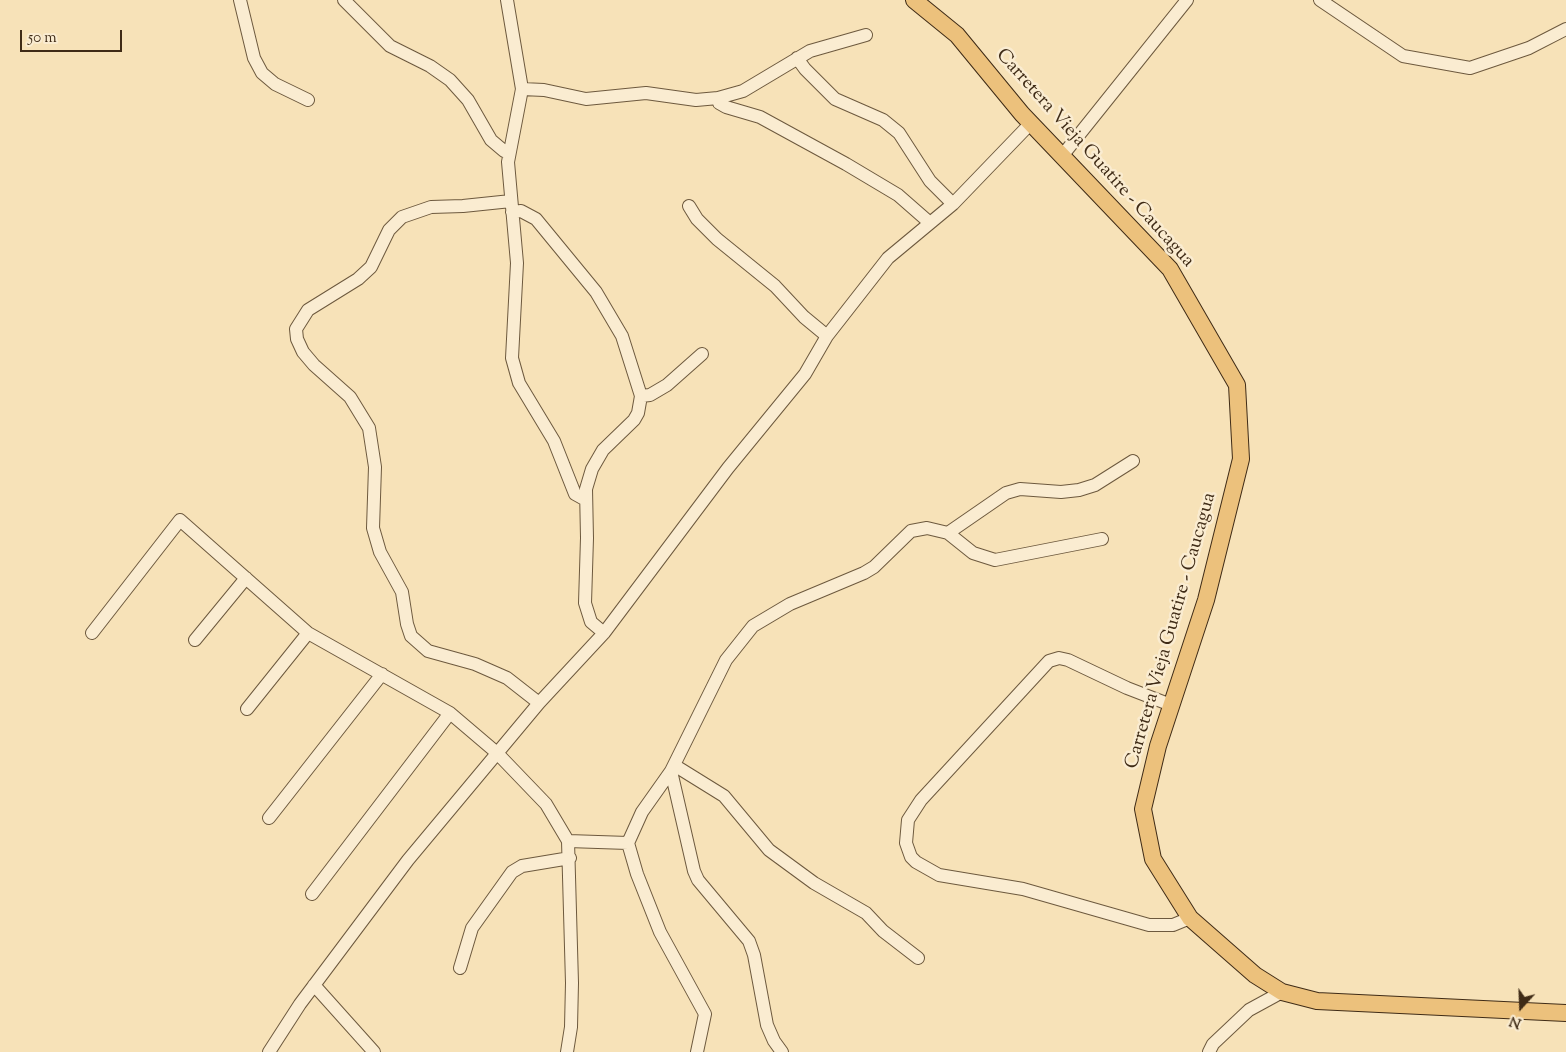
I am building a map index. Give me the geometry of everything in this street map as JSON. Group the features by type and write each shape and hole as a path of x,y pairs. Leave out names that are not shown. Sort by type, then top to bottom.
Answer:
{"main road":[{"name":"Carretera Vieja Guatire - Caucagua","path":"914,0 957,35 1031,123 1170,269 1237,385 1241,459 1206,600 1158,746 1143,809 1153,859 1190,918 1255,975 1282,992 1317,1001 1566,1014"}],"street":[{"path":"240,0 254,58 262,73 275,84 308,100"},
{"path":"344,0 390,46 430,66 450,80 468,100 491,140 504,151 509,152"},
{"path":"508,0 522,89 509,152 508,172 517,263 511,349 513,368 519,383 554,441 574,494 584,499"},
{"path":"1062,156 1187,0"},
{"path":"1320,0 1402,56 1470,68 1529,48 1566,29"},
{"path":"522,89 544,90 586,98 646,93 696,100 718,98 743,91 797,58 827,44 866,35"},
{"path":"797,58 805,69 835,99 874,115 899,133 930,181 953,204"},
{"path":"718,98 719,102 726,107 766,120 839,160 912,205 930,223"},
{"path":"269,1052 314,985 408,860 539,703 604,633 728,468 805,374 827,336 888,258 953,204 1031,123"},
{"path":"539,703 507,678 475,664 428,651 412,636 407,624 402,592 380,552 373,528 375,468 369,428 350,396 314,366 303,352 297,340 296,330 308,310 358,279 371,267 389,230 402,217 431,206 511,206 536,219 596,292 622,336 641,396 638,413 634,420 596,459 588,479 584,499 587,538 585,603 590,622 604,633"},
{"path":"689,206 717,239 774,286 804,317 827,336"},
{"path":"641,396 650,395 667,385 702,354"},
{"path":"948,534 1006,493 1020,489 1061,492 1079,490 1095,485 1133,462"},
{"path":"92,632 180,520 308,633 450,713 497,753 546,804 568,841 570,858 572,1027 567,1052"},
{"path":"697,1052 705,1014 660,932 637,874 628,843 642,812 672,768 726,660 752,626 790,604 864,573 874,567 911,531 927,528 948,534 973,553 995,560 1102,540"},
{"path":"195,640 246,578"},
{"path":"247,709 308,633"},
{"path":"1171,705 1127,688 1068,660 1059,658 1049,661 921,800 908,820 906,843 911,857 916,862 939,875 993,883 1045,895 1149,925 1174,925 1190,918"},
{"path":"269,818 382,674"},
{"path":"312,894 450,713"},
{"path":"672,768 724,796 769,850 814,882 866,912 883,931 918,958"},
{"path":"672,768 694,871 698,880 749,941 754,954 767,1024 774,1041 782,1052"},
{"path":"568,841 628,843"},
{"path":"460,968 472,928 512,872 522,866 570,858"},
{"path":"314,985 374,1052"},
{"path":"1209,1052 1213,1044 1249,1010 1282,992"}]}
